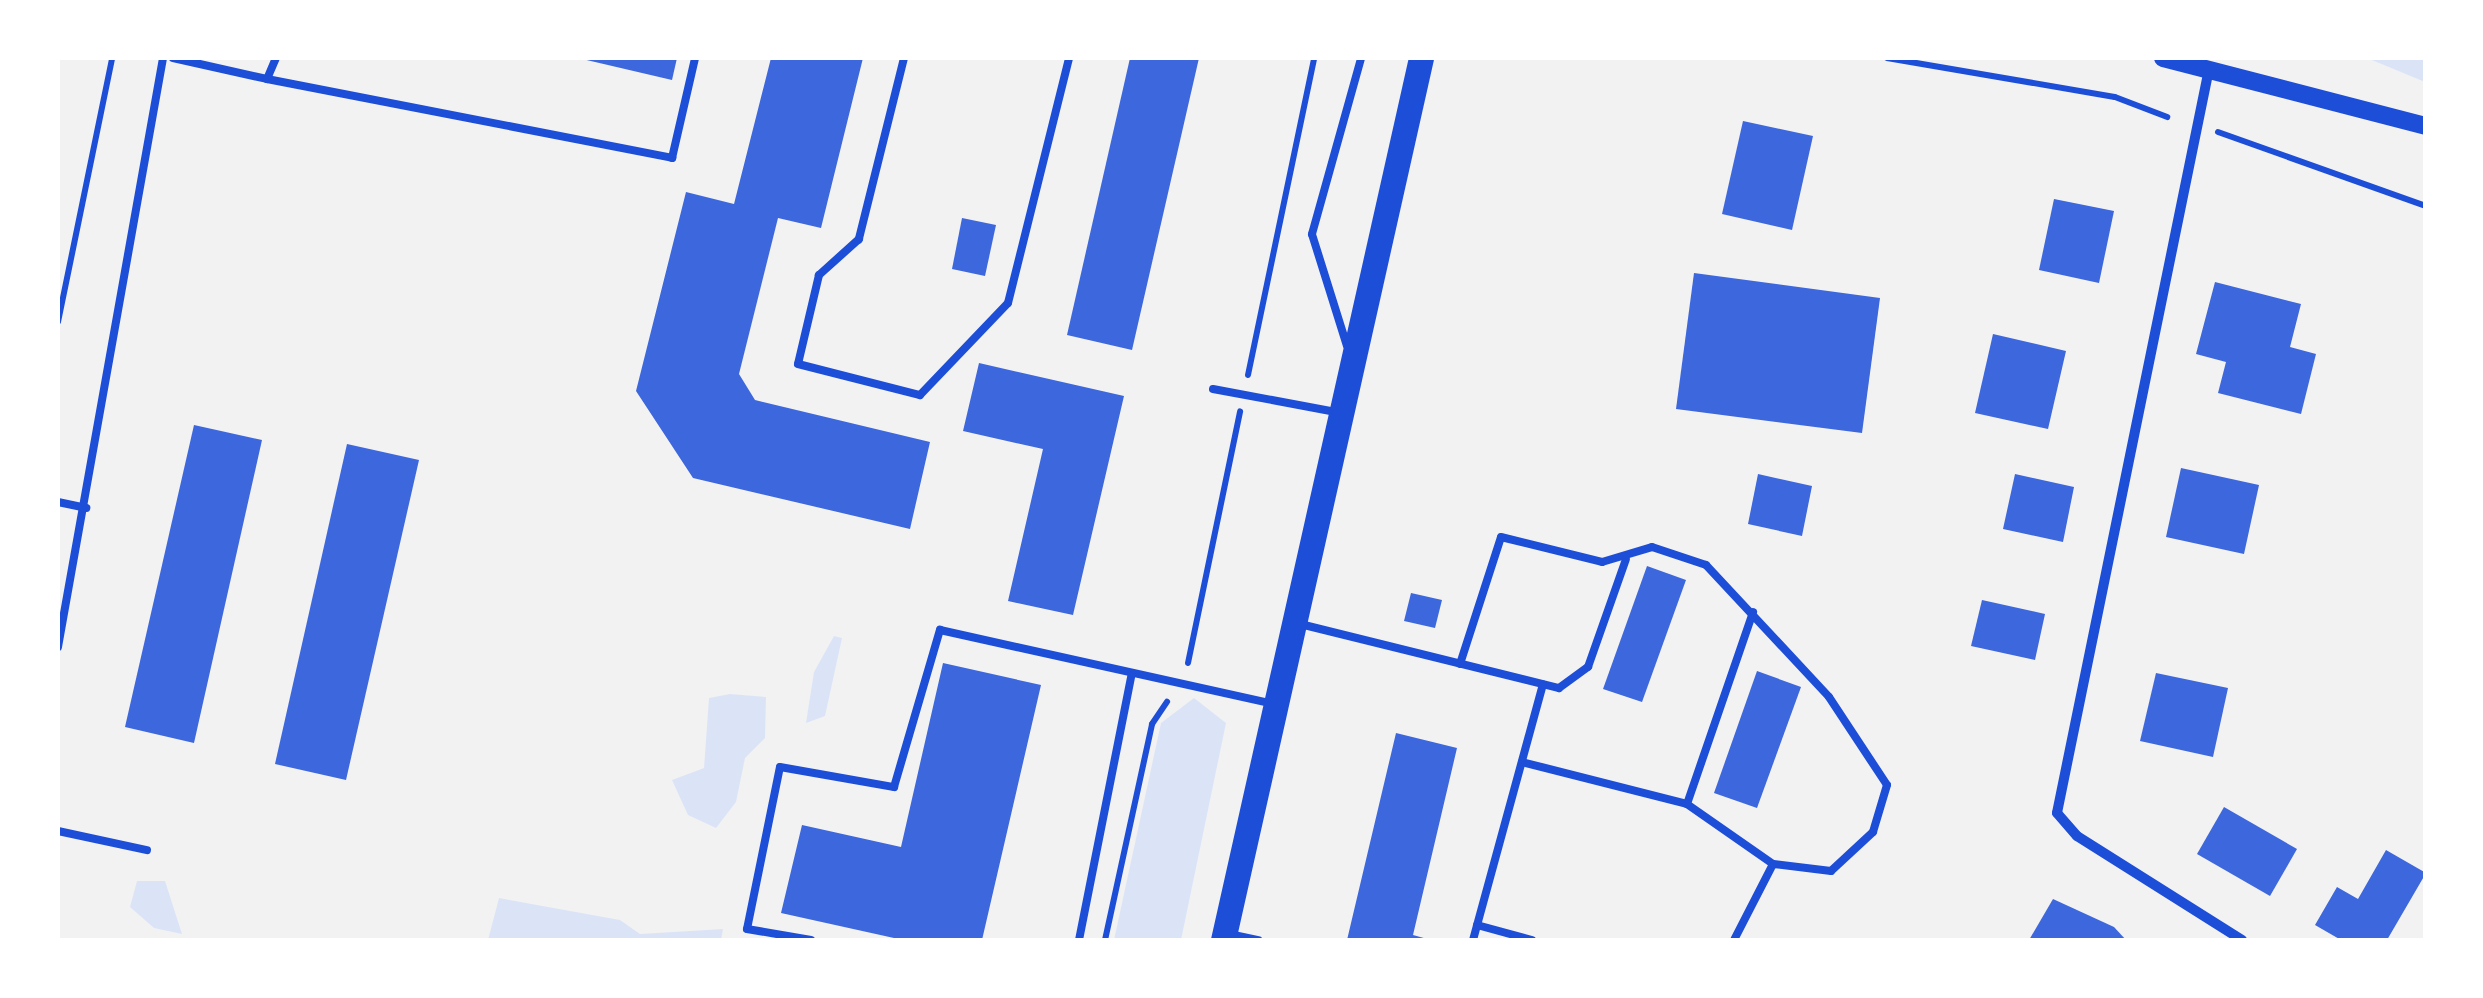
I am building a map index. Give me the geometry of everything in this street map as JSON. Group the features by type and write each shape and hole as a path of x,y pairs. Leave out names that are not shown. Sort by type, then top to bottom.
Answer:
{"main road":[{"path":"1224,936 1421,58"}],"street":[{"path":"2163,58 2426,126"},
{"path":"2209,68 2057,813 2077,836 2242,940"}],"lane":[{"path":"58,647 86,508 163,58"},
{"path":"172,58 672,158 695,58"},
{"path":"267,78 276,58"},
{"path":"904,58 858,239 818,275 798,364 920,395 1008,304 1069,58"},
{"path":"1352,361 1312,234 1360,58"},
{"path":"1213,389 1340,413"},
{"path":"58,502 86,508"},
{"path":"1460,664 1501,537 1602,562 1626,559 1652,547 1706,565 1754,612 1829,698 1887,785 1873,832 1830,872 1772,864 1687,804 1522,762"},
{"path":"1292,622 1560,688 1588,667 1626,559"},
{"path":"1687,804 1754,612"},
{"path":"745,940 780,767 894,787 940,630 1274,704"},
{"path":"1079,940 1132,672"},
{"path":"1472,940 1543,684"},
{"path":"58,832 147,850"},
{"path":"1734,940 1772,864"},
{"path":"1477,925 1532,940"},
{"path":"747,929 810,940"},
{"path":"1224,936 1258,940"}],"path":[{"path":"58,322 112,58"},
{"path":"1105,940 1152,724 1184,684 1314,58"},
{"path":"1888,58 2115,97 2167,117"},
{"path":"2218,132 2426,206"}],"shaded area":[{"path":"2367,58 2425,58 2425,82"},
{"path":"834,636 842,638 825,716 806,723 814,672"},
{"path":"730,694 766,697 765,738 745,758 736,802 716,828 688,815 672,780 704,768 709,698"},
{"path":"1194,698 1226,723 1181,940 1114,940 1161,723"},
{"path":"137,881 165,881 182,934 154,928 130,907"},
{"path":"499,898 620,920 640,934 723,929 721,940 488,940"}],"building":[{"path":"578,58 677,58 672,80"},
{"path":"771,58 863,58 821,228 778,218 739,374 755,400 930,442 910,529 693,478 636,391 686,192 734,204"},
{"path":"1130,58 1199,58 1132,350 1067,335"},
{"path":"1743,121 1813,136 1792,230 1722,214"},
{"path":"2054,199 2114,211 2099,283 2039,270"},
{"path":"962,218 996,225 985,276 952,269"},
{"path":"1694,273 1880,298 1862,433 1676,409"},
{"path":"2215,282 2301,304 2290,347 2316,354 2301,414 2218,393 2226,362 2196,354"},
{"path":"1993,334 2066,351 2048,429 1975,413"},
{"path":"979,363 1124,396 1073,615 1008,601 1043,449 963,431"},
{"path":"194,425 262,440 194,743 125,727"},
{"path":"347,444 419,460 346,780 275,764"},
{"path":"2181,468 2259,485 2244,554 2166,537"},
{"path":"1758,474 1812,486 1802,536 1748,524"},
{"path":"2015,474 2074,487 2063,542 2003,529"},
{"path":"1647,566 1686,580 1642,702 1603,689"},
{"path":"1411,593 1442,600 1435,628 1404,621"},
{"path":"1982,600 2045,614 2035,660 1971,646"},
{"path":"943,663 1041,685 982,940 903,940 781,913 802,825 901,847"},
{"path":"1757,671 1801,687 1757,808 1714,793"},
{"path":"2156,673 2228,688 2213,757 2140,741"},
{"path":"1396,733 1457,748 1413,935 1431,940 1347,940"},
{"path":"2224,807 2297,849 2270,896 2197,854"},
{"path":"2386,850 2426,873 2387,940 2341,940 2315,925 2337,887 2358,899"},
{"path":"2053,899 2114,927 2126,940 2029,940"}]}
